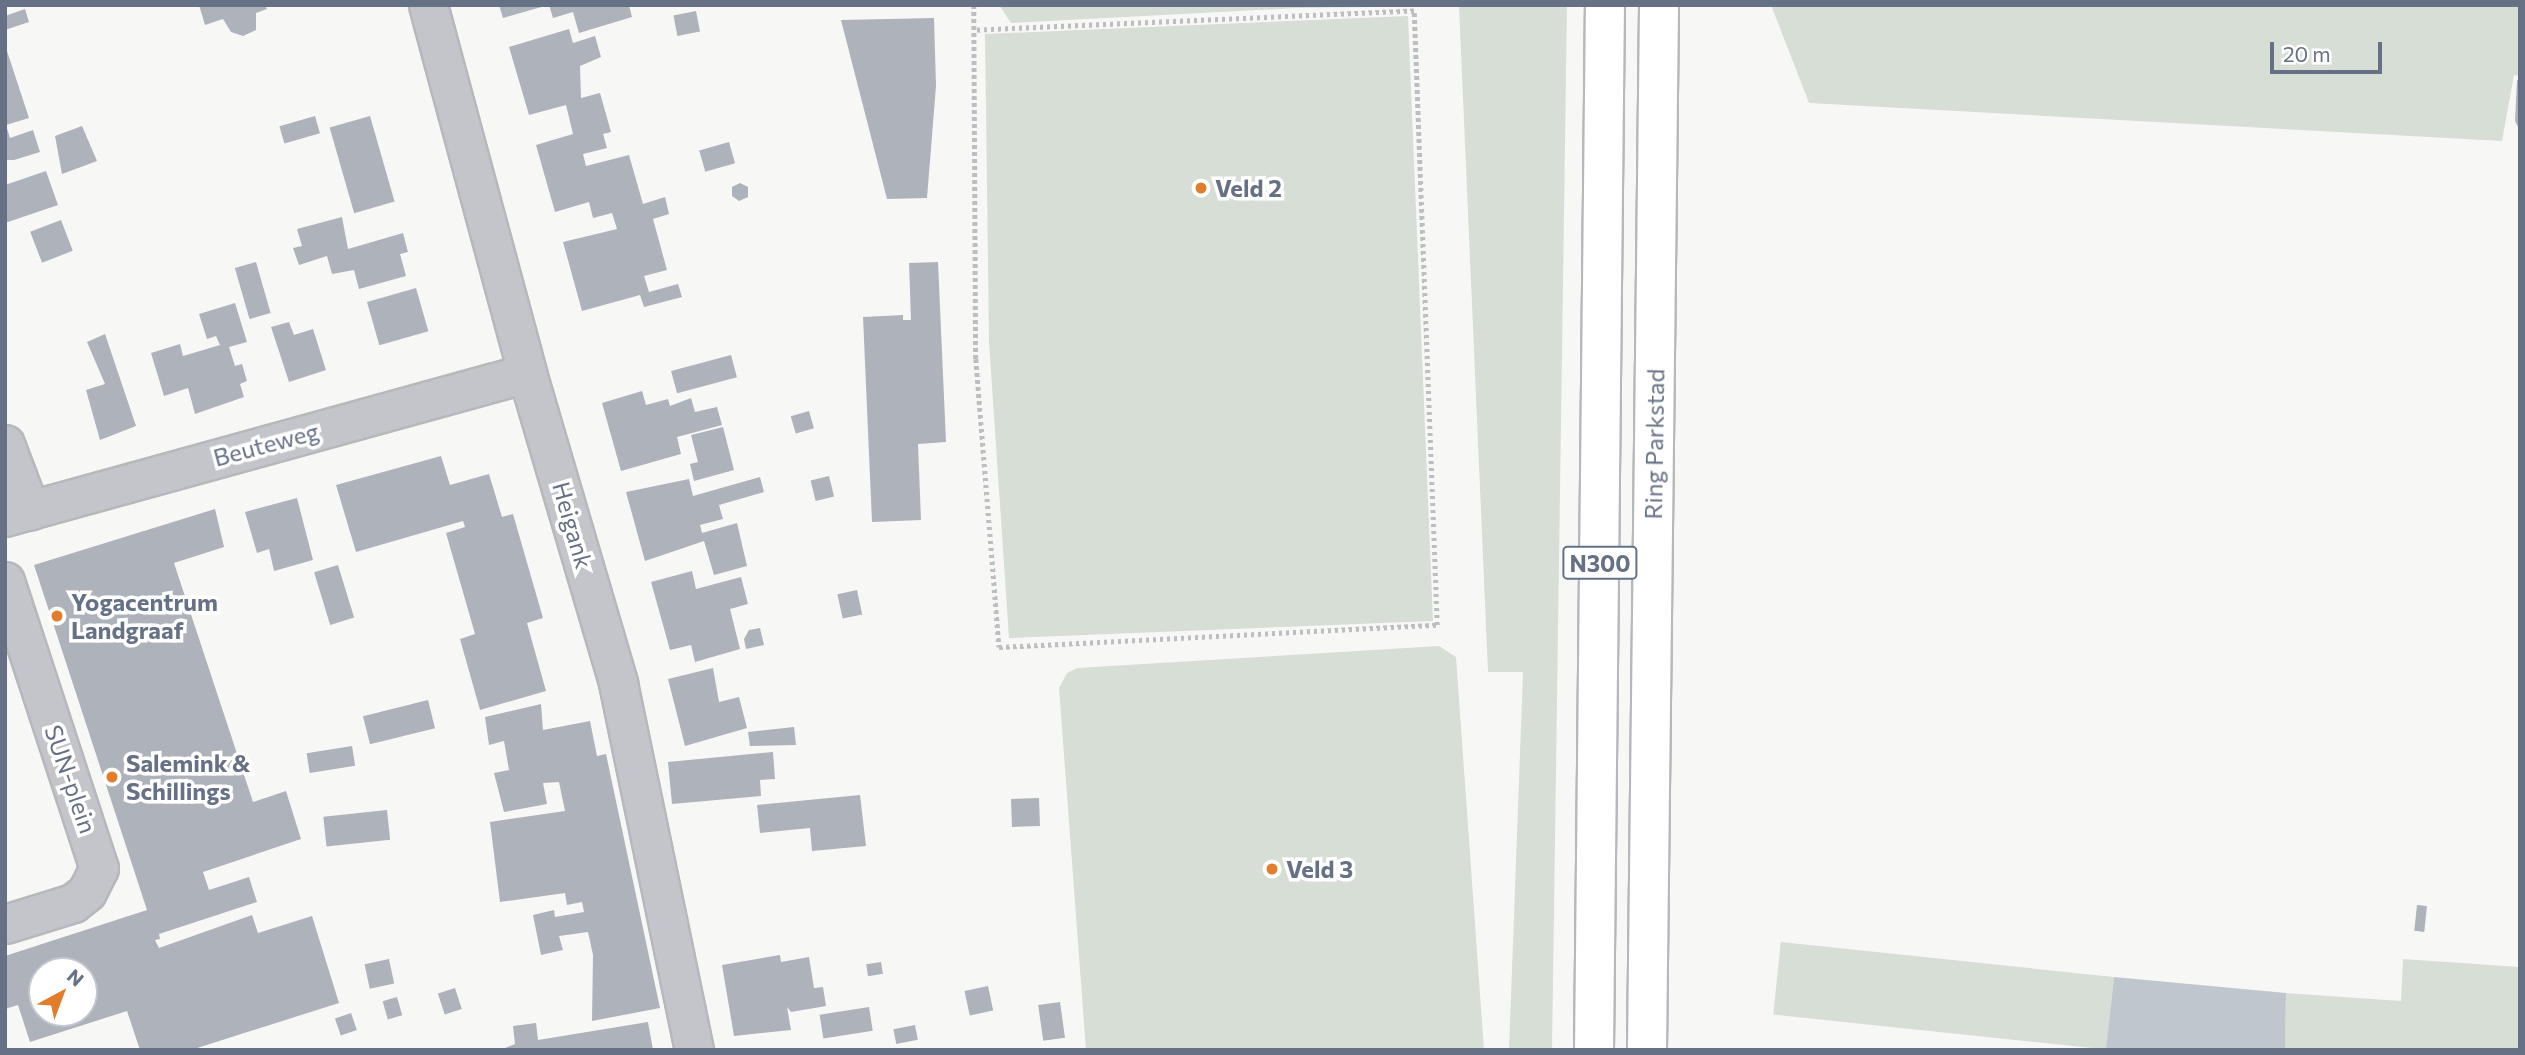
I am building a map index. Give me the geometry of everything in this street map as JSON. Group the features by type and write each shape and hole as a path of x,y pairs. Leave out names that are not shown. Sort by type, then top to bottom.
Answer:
{"highway":[{"name":"N300","path":"1594,1050 1605,5"},
{"name":"Ring Parkstad","path":"1647,1050 1659,5"},
{"name":"N300","path":"1658,76 1672,5"}],"street":[{"name":"Heigank","path":"428,5 527,373 618,683 694,1050"},
{"name":"Beuteweg","path":"18,513 527,373"},
{"path":"5,444 18,513"},
{"name":"SUN-plein","path":"5,581 99,869 86,892 73,903 5,924"}],"path":[{"path":"974,5 976,359 999,647 1437,625 1414,11 975,30"}],"shaded area":[{"path":"999,5 1567,5 1552,1050 1509,1050 1523,672 1488,672 1459,6 1297,8 1011,23"},
{"path":"1771,5 2520,5 2520,76 2514,75 2502,141 1809,103"},
{"name":"Veld 2","path":"1408,16 1433,621 1009,638 989,342 985,34"},
{"name":"Veld 3","path":"1439,646 1456,657 1484,1050 1086,1050 1059,688 1067,673 1077,668"},
{"path":"1781,942 2114,977 2106,1050 1773,1015"},
{"path":"2403,959 2520,967 2520,1050 2285,1050 2286,993 2401,1001"},
{"path":"2114,977 2286,993 2285,1050 2106,1050"}],"building":[{"path":"199,5 265,5 267,9 256,13 256,30 243,36 231,32 223,19 205,25"},
{"path":"499,5 544,5 545,6 503,18"},
{"path":"549,5 629,5 632,17 579,33 573,12 553,18"},
{"path":"25,9 29,22 5,30 5,16"},
{"path":"696,11 700,32 677,36 673,15"},
{"path":"934,18 936,86 927,198 887,199 841,20"},
{"path":"569,29 573,43 595,36 601,57 580,66 581,98 600,93 611,132 603,134 607,148 583,154 586,166 629,155 643,204 665,197 669,214 653,219 667,270 644,276 649,292 678,284 682,297 644,307 640,295 582,311 563,242 617,229 612,213 593,218 589,202 555,212 536,145 573,134 566,105 529,115 509,47"},
{"path":"6,48 29,118 6,125 10,138 33,130 40,152 14,160 5,160"},
{"path":"2517,80 2520,80 2520,131 2515,121"},
{"path":"315,116 320,133 284,144 279,126"},
{"path":"370,116 395,202 354,213 330,128"},
{"path":"82,126 97,161 62,174 55,136"},
{"path":"729,142 735,163 705,172 699,151"},
{"path":"46,171 58,205 5,223 5,185"},
{"path":"740,183 748,187 748,197 739,201 732,196 732,187"},
{"path":"342,217 348,249 403,233 408,252 400,254 406,276 359,289 354,270 332,274 327,256 299,265 293,248 302,246 297,229"},
{"path":"61,220 73,251 42,263 30,232"},
{"path":"256,262 271,313 249,319 235,268"},
{"path":"938,262 946,442 918,444 921,520 872,522 863,317 903,315 903,320 911,320 909,263"},
{"path":"416,288 428,331 379,345 367,302"},
{"path":"235,303 247,342 229,347 235,366 242,364 247,381 240,384 244,397 195,414 188,388 164,396 151,353 180,344 183,356 220,345 216,336 207,339 199,314"},
{"path":"289,322 294,335 313,329 326,370 289,382 271,327"},
{"path":"105,334 136,426 100,440 86,390 105,384 87,342"},
{"path":"731,355 737,377 677,393 671,371"},
{"path":"642,391 646,405 668,399 670,406 691,398 695,412 717,407 722,425 677,437 681,454 621,471 602,403"},
{"path":"809,411 814,428 796,434 791,416"},
{"path":"723,427 734,470 694,481 690,464 698,462 691,435"},
{"path":"441,456 450,485 489,474 502,517 513,514 543,618 527,623 546,691 480,710 460,639 475,634 446,533 465,527 463,521 356,552 336,485"},
{"path":"829,476 834,496 816,501 811,481"},
{"path":"760,477 764,492 719,505 723,519 700,525 702,533 737,523 747,566 714,575 704,541 645,561 626,492 689,479 693,496"},
{"path":"297,498 313,560 274,571 269,549 257,553 245,512"},
{"path":"215,509 224,547 174,563 253,802 286,791 301,839 203,872 209,890 249,877 257,902 159,934 160,939 155,940 159,948 252,915 258,933 312,916 339,1003 191,1050 140,1050 127,1011 98,1020 98,957 28,957 28,1027 77,1027 30,1042 18,1005 5,1009 5,956 147,910 34,565"},
{"path":"338,565 354,618 330,625 314,572"},
{"path":"692,571 696,589 741,577 748,604 730,609 740,649 695,662 691,645 670,650 651,582"},
{"path":"857,590 862,614 843,619 837,594"},
{"path":"760,628 764,645 746,649 744,639 749,630"},
{"path":"713,668 719,702 739,697 747,728 685,746 668,679"},
{"path":"428,700 435,728 370,744 363,716"},
{"path":"541,704 543,730 590,721 597,756 606,754 660,1008 592,1021 593,955 588,932 559,936 563,950 541,955 533,915 554,910 555,917 584,912 582,902 567,905 565,893 500,902 490,822 565,811 559,782 543,783 547,804 504,812 494,773 509,770 504,741 489,745 485,717"},
{"path":"794,727 796,745 750,746 748,732"},
{"path":"352,746 355,766 310,773 307,753"},
{"path":"773,752 775,779 760,780 761,796 672,804 668,762"},
{"path":"860,795 866,846 812,851 810,828 760,833 757,805"},
{"path":"1039,798 1040,826 1012,827 1011,799"},
{"path":"387,810 390,840 326,847 323,817"},
{"path":"2417,905 2427,906 2424,932 2414,931"},
{"path":"780,955 781,962 809,957 814,988 823,987 826,1006 791,1012 787,1007 791,1030 734,1036 722,965"},
{"path":"389,959 394,983 370,989 365,964"},
{"path":"881,962 883,974 868,976 866,964"},
{"path":"988,986 993,1010 970,1015 965,991"},
{"path":"455,988 462,1009 445,1014 438,994"},
{"path":"397,997 402,1015 388,1019 383,1001"},
{"path":"1060,1002 1065,1038 1043,1041 1038,1005"},
{"path":"869,1007 873,1031 823,1039 820,1015"},
{"path":"351,1013 357,1030 341,1036 335,1019"},
{"path":"648,1022 653,1050 500,1050 515,1044 513,1026 536,1023 538,1040"},
{"path":"915,1025 918,1040 896,1044 893,1029"}],"place":[{"name":"Veld 2","path":"1201,188"},
{"name":"Yogacentrum Landgraaf","path":"57,616"},
{"name":"Salemink & Schillings","path":"112,777"},
{"name":"Veld 3","path":"1272,869"}]}
